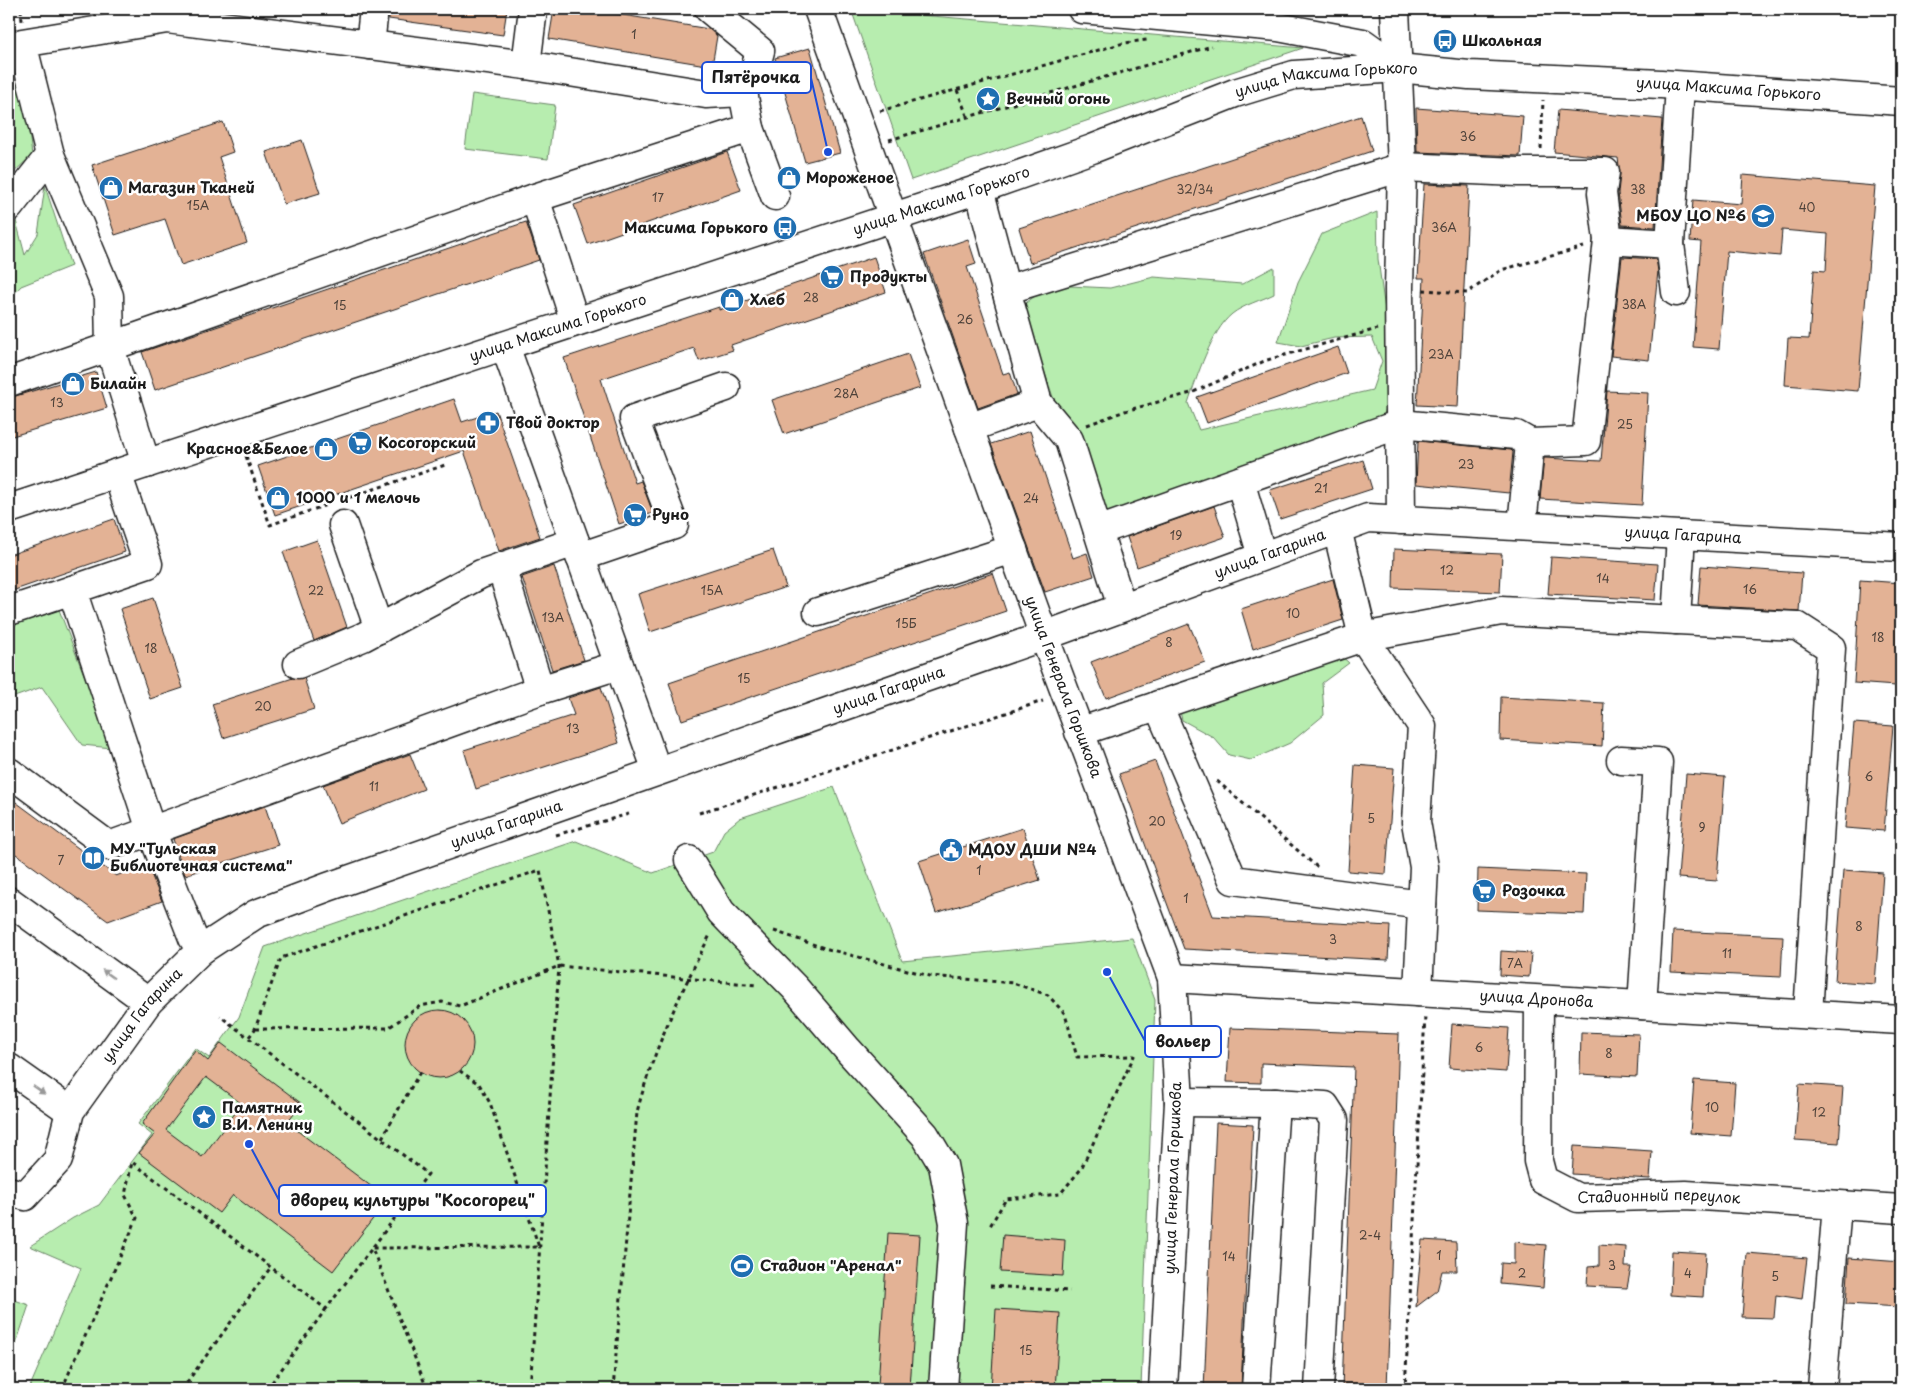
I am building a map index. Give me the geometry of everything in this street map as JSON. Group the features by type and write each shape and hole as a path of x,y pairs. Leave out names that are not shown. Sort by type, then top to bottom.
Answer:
{"street":[{"path":"370,45 374,9"},
{"path":"526,65 533,9"},
{"path":"709,9 760,51 754,73 743,92 750,128 776,196"},
{"name":"улица Генерала Горшкова","path":"818,9 1079,732 1172,978 1179,1102 1163,1389"},
{"path":"1082,9 1278,27 1363,43 1398,68"},
{"path":"1395,9 1402,167 1399,288 1401,520"},
{"path":"146,464 110,348 109,296 50,155 22,43 166,19 526,65 706,94 743,92"},
{"name":"улица Максима Горького","path":"9,509 979,189 1092,149 1236,93 1294,75 1398,68 1901,101"},
{"path":"1676,292 1670,244 1680,86"},
{"path":"9,382 535,198 750,128"},
{"path":"9,207 50,155"},
{"path":"1006,290 1402,167 1540,172 1605,172 1602,193 1608,240 1586,441 1530,443 1516,435 1400,424 1098,532"},
{"path":"979,189 1038,403 1069,440 1122,607"},
{"path":"535,198 576,322"},
{"path":"1608,240 1670,244"},
{"path":"505,346 657,771"},
{"path":"298,664 379,629 480,574 501,567 674,525 634,419 726,387"},
{"path":"968,428 1038,403"},
{"path":"1522,526 1530,443"},
{"path":"9,611 148,564 117,473"},
{"path":"1240,481 1262,556"},
{"name":"улица Гагарина","path":"17,1193 58,1160 70,1111 148,1002 201,950 256,914 328,887 1044,636 1368,518 1901,547"},
{"path":"343,525 379,629"},
{"path":"1337,529 1363,637 1422,726 1416,822 1424,867 1422,992"},
{"path":"1676,620 1681,535"},
{"path":"818,612 1013,549"},
{"path":"501,567 540,690"},
{"path":"72,590 151,830 193,938 201,950"},
{"path":"1079,732 1363,637 1501,611 1797,626 1831,648 1808,1014"},
{"path":"9,772 109,846 540,690 619,665"},
{"path":"1158,705 1234,880 1422,905"},
{"path":"1622,760 1658,762 1642,1005"},
{"path":"689,860 721,912 795,988 925,1135 943,1165 954,1223 943,1389"},
{"path":"9,901 148,1002"},
{"name":"улица Дронова","path":"1172,978 1901,1020"},
{"name":"Стадионный переулок","path":"1539,1000 1538,1162 1543,1180 1578,1198 1686,1195 1901,1209"},
{"path":"9,1068 70,1111"},
{"path":"1179,1102 1275,1103 1325,1106 1334,1120 1319,1389"},
{"path":"1256,1389 1275,1103"},
{"path":"1822,1389 1837,1206"}],"path":[{"path":"857,118 1124,43 1153,40"},
{"path":"867,147 1222,43"},
{"path":"957,90 968,118"},
{"path":"1540,172 1543,100"},
{"path":"1399,288 1467,293 1501,270 1608,240"},
{"path":"1063,433 1125,411 1191,393 1267,360 1400,323"},
{"path":"245,454 270,525 448,464"},
{"path":"699,813 1044,701"},
{"path":"1212,776 1322,872"},
{"path":"249,1037 255,1029 282,958 540,870 558,966 530,1389"},
{"path":"613,1389 637,1112 648,1073 688,978 721,912"},
{"path":"766,929 824,948 930,976 1013,983 1048,995 1066,1014 1077,1057 1134,1056 1081,1169 1066,1188 1060,1194 1006,1199 990,1226"},
{"path":"255,1029 388,1028 420,1006 442,1002 460,1006 558,966 795,988"},
{"path":"1404,1389 1422,992"},
{"path":"220,1016 428,1174 267,1389"},
{"path":"460,1071 479,1084 490,1103 539,1247"},
{"path":"382,1138 420,1072"},
{"path":"62,1389 137,1218 125,1196 132,1162 326,1309"},
{"path":"372,1248 539,1247"},
{"path":"372,1248 427,1389"},
{"path":"182,1389 271,1267"},
{"path":"990,1286 1070,1291"}],"green space":[{"path":"851,9 1303,48 911,180"},
{"path":"9,83 23,85 32,155 9,177"},
{"path":"472,94 555,105 548,159 465,149"},
{"path":"45,186 71,266 21,286 9,299 9,219 14,213 25,255 38,234"},
{"path":"1377,212 1378,259 1394,377 1381,426 1104,521 1054,400 1022,306 1049,285 1110,288 1154,277 1242,284 1274,267 1274,294 1247,305 1232,314 1218,331 1205,355 1188,403 1199,430 1372,390 1382,361 1372,337 1334,338 1301,346 1278,342 1298,282 1322,234"},
{"path":"58,607 112,748 82,745 42,687 9,699 9,624"},
{"path":"1338,653 1349,663 1322,683 1324,715 1290,743 1251,760 1229,755 1213,737 1182,720 1178,703"},
{"path":"834,787 902,961 1132,938 1155,1000 1141,1389 29,1389 81,1268 30,1246 73,1218 99,1205 152,1135 138,1124 195,1048 209,1058 239,1017 265,947 576,841 653,873 713,852 724,831 740,818"},
{"path":"9,1298 29,1305 9,1365"}],"building":[{"path":"389,9 507,9 503,35 389,19"},
{"path":"554,9 586,9 709,29 717,36 712,66 549,39"},
{"path":"810,48 840,153 805,162 775,58"},
{"path":"1416,108 1523,116 1520,156 1417,152"},
{"path":"1558,110 1662,119 1655,227 1622,225 1618,193 1620,174 1618,158 1554,152"},
{"path":"1361,116 1372,151 1030,263 1019,228"},
{"path":"223,122 233,152 219,157 247,243 181,265 165,219 115,235 92,165"},
{"path":"302,140 320,193 284,204 266,152"},
{"path":"727,152 741,190 588,244 574,205"},
{"path":"1743,175 1875,186 1858,391 1785,385 1788,338 1809,339 1814,270 1826,271 1828,234 1782,230 1780,256 1727,251 1719,349 1693,347 1701,242 1690,241 1693,200 1741,204"},
{"path":"1424,184 1469,186 1458,407 1417,405 1424,278 1418,278"},
{"path":"526,222 539,260 155,390 142,352"},
{"path":"968,239 976,264 967,267 1003,374 1010,372 1017,394 978,408 924,254"},
{"path":"874,257 886,292 731,345 733,350 699,361 694,348 601,379 635,483 641,481 653,513 619,524 564,358 719,307 719,310"},
{"path":"1622,257 1656,259 1658,271 1649,360 1611,356"},
{"path":"1338,347 1347,373 1207,423 1197,397"},
{"path":"908,354 920,388 784,434 772,400"},
{"path":"96,372 107,408 9,437 9,398"},
{"path":"1607,391 1648,393 1642,505 1540,499 1544,458 1601,461"},
{"path":"454,399 462,422 496,411 540,537 499,551 464,451 275,515 258,466"},
{"path":"1030,431 1073,558 1087,553 1094,576 1045,592 991,444"},
{"path":"1418,441 1511,450 1513,452 1509,493 1416,484"},
{"path":"1363,460 1372,489 1280,519 1270,490"},
{"path":"1214,506 1225,537 1137,567 1127,537"},
{"path":"114,519 125,552 9,592 9,555"},
{"path":"317,540 347,627 314,641 283,552"},
{"path":"1394,549 1502,554 1500,592 1393,588"},
{"path":"773,550 786,587 650,632 638,594"},
{"path":"1551,557 1658,564 1655,600 1548,594"},
{"path":"554,566 584,660 552,670 522,577"},
{"path":"1701,566 1802,573 1799,611 1698,605"},
{"path":"993,573 1006,611 682,720 669,683"},
{"path":"1333,579 1343,620 1253,649 1241,609"},
{"path":"1860,580 1901,583 1896,686 1854,683"},
{"path":"153,598 183,688 150,699 120,609"},
{"path":"1189,624 1205,662 1106,698 1091,662"},
{"path":"293,678 304,678 314,709 223,738 212,704"},
{"path":"601,687 619,743 476,789 464,750 574,715 568,698"},
{"path":"1501,697 1604,703 1602,746 1500,740"},
{"path":"1854,723 1893,726 1884,831 1845,828"},
{"path":"410,754 424,789 339,823 323,785"},
{"path":"1155,761 1213,916 1390,926 1388,960 1184,949 1119,774"},
{"path":"1355,765 1394,768 1386,874 1348,871"},
{"path":"1686,774 1725,777 1717,881 1678,878"},
{"path":"9,797 116,876 147,864 162,901 108,921 9,849"},
{"path":"265,806 278,845 185,875 173,839"},
{"path":"1023,828 1040,880 936,913 919,861"},
{"path":"1478,869 1586,874 1584,914 1477,910"},
{"path":"1843,870 1883,873 1875,984 1835,981"},
{"path":"1673,931 1783,936 1781,977 1671,972"},
{"path":"1501,951 1531,953 1529,977 1500,975"},
{"path":"439,1010 452,1013 463,1020 470,1031 473,1044 470,1057 463,1068 452,1075 439,1078 426,1075 415,1068 408,1057 405,1044 408,1031 415,1020 426,1013"},
{"path":"1452,1024 1509,1028 1506,1072 1449,1068"},
{"path":"1230,1028 1399,1034 1387,1389 1342,1389 1354,1067 1261,1063 1261,1083 1227,1082"},
{"path":"1581,1032 1639,1034 1637,1077 1580,1074"},
{"path":"221,1043 302,1104 287,1123 388,1199 333,1271 233,1195 219,1213 139,1153 155,1134 142,1124 195,1050 208,1061","holes":["206,1077 242,1104 202,1157 166,1130"]},
{"path":"1694,1080 1735,1083 1731,1136 1690,1133"},
{"path":"1799,1084 1843,1087 1839,1143 1795,1140"},
{"path":"1216,1123 1253,1125 1241,1389 1204,1389"},
{"path":"1574,1146 1652,1151 1650,1179 1572,1174"},
{"path":"888,1233 920,1235 910,1388 878,1386"},
{"path":"1003,1235 1065,1240 1063,1276 1000,1272"},
{"path":"1422,1240 1456,1242 1457,1271 1442,1271 1437,1291 1416,1307"},
{"path":"1514,1242 1546,1245 1543,1288 1500,1284 1501,1263 1514,1264"},
{"path":"1599,1245 1626,1247 1625,1267 1631,1267 1627,1288 1587,1286 1588,1267 1599,1266"},
{"path":"1672,1251 1706,1253 1703,1297 1670,1295"},
{"path":"1747,1253 1807,1258 1802,1299 1776,1295 1774,1318 1742,1317"},
{"path":"1849,1258 1901,1262 1901,1307 1846,1304"},
{"path":"996,1309 1060,1313 1055,1389 991,1389"}],"place":[{"name":"Школьная","path":"1445,41"},
{"name":"Вечный огонь","path":"988,99"},
{"name":"Пятёрочка","path":"828,152"},
{"name":"Мороженое","path":"789,178"},
{"name":"Магазин Тканей","path":"111,188"},
{"name":"МБОУ ЦО №6","path":"1763,216"},
{"name":"Максима Горького","path":"785,228"},
{"name":"Продукты","path":"832,277"},
{"name":"Хлеб","path":"732,300"},
{"name":"Билайн","path":"73,384"},
{"name":"Твой доктор","path":"488,423"},
{"name":"Косогорский","path":"360,443"},
{"name":"Красное&Белое","path":"326,449"},
{"name":"1000 и 1 мелочь","path":"278,498"},
{"name":"Руно","path":"635,515"},
{"name":"МДОУ ДШИ №4","path":"951,850"},
{"name":"МУ \"Тульская Библиотечная система\"","path":"93,858"},
{"name":"Розочка","path":"1484,891"},
{"name":"вольер","path":"1107,972"},
{"name":"Памятник В.И. Ленину","path":"204,1117"},
{"name":"дворец культуры \"Косогорец\"","path":"249,1144"},
{"name":"Стадион \"Аренал\"","path":"742,1266"}]}
